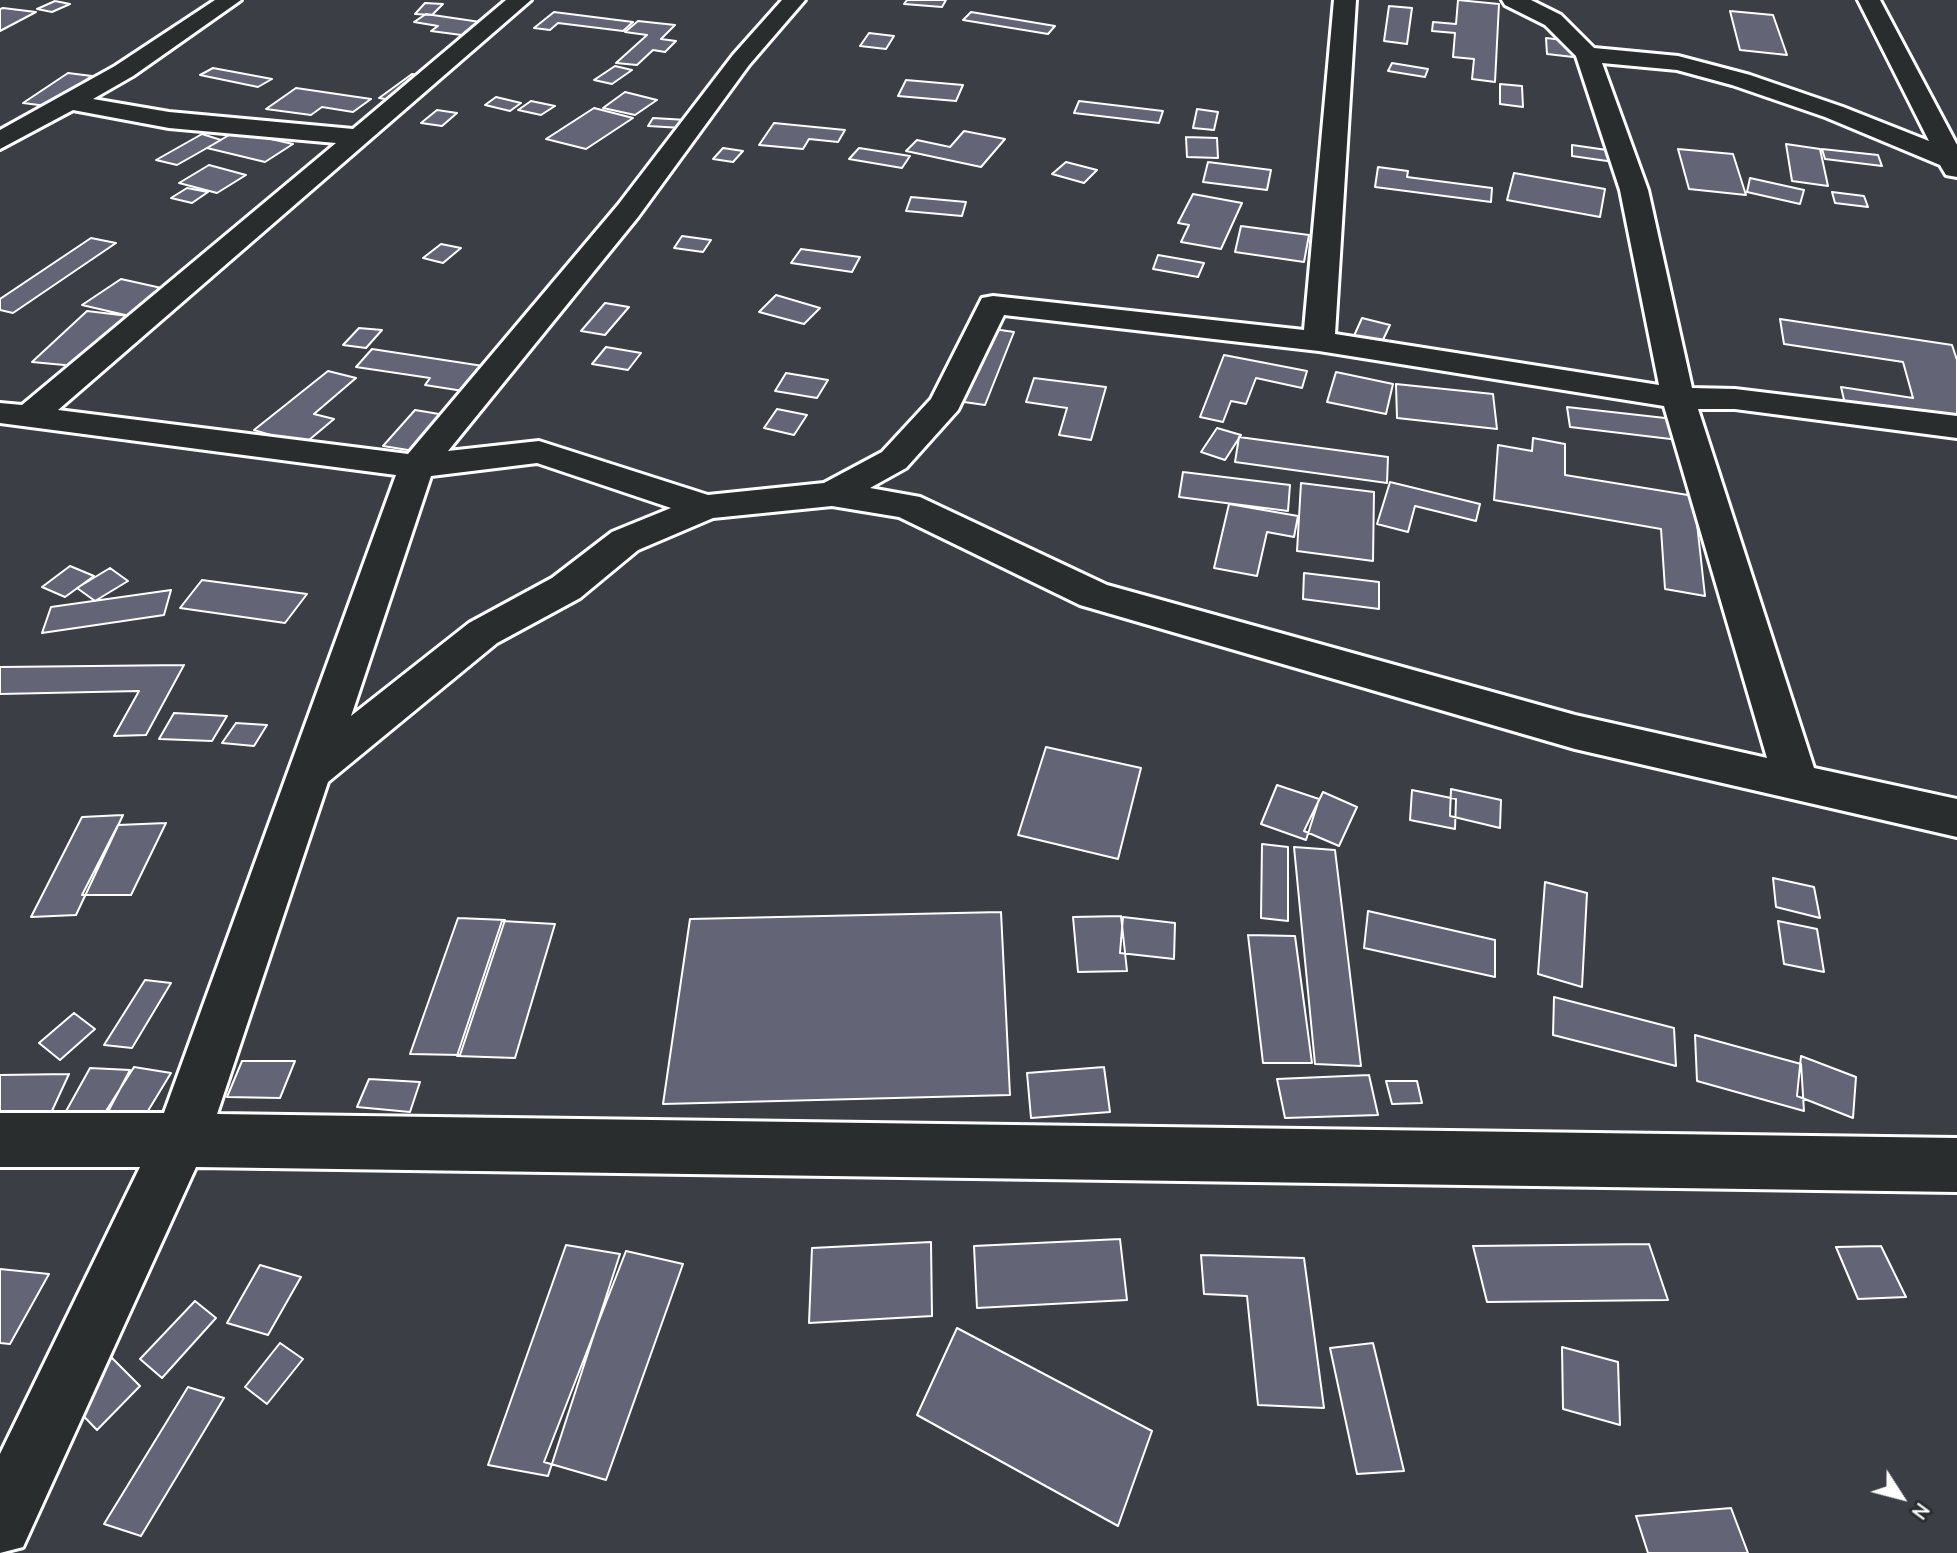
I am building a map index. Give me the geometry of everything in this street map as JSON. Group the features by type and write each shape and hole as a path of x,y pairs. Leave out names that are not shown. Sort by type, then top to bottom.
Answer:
{"street":[{"path":"0,141 136,63 230,0"},
{"path":"14,416 359,137 520,0"},
{"path":"0,1524 181,1140 417,466 628,211 741,60 794,0"},
{"path":"1319,341 1345,0"},
{"path":"1513,0 1553,20 1587,54 1634,190 1678,398 1796,781"},
{"path":"1869,0 1953,165"},
{"path":"1587,54 1678,63 1741,80 1834,112 1953,165"},
{"path":"69,102 169,120 359,137"},
{"path":"832,494 894,460 946,403 993,305 1319,341 1678,398 1735,399 1957,427"},
{"path":"14,416 417,466 539,452 707,507"},
{"path":"894,460 907,506"},
{"path":"308,774 483,633 566,588 625,541 707,507 832,494 907,506 1094,595 1575,732 1957,818"},
{"path":"0,1140 1957,1165"}],"building":[{"path":"907,0 946,0 942,7 904,4"},
{"path":"1458,0 1499,4 1495,82 1472,79 1474,59 1453,57 1455,33 1432,31 1433,22 1456,24"},
{"path":"55,1 70,4 52,12 37,9"},
{"path":"425,3 443,4 432,15 415,14"},
{"path":"1389,6 1412,8 1407,44 1384,41"},
{"path":"0,9 36,12 0,31"},
{"path":"1730,11 1773,15 1787,55 1740,50"},
{"path":"554,12 633,22 623,31 558,23 550,30 534,28"},
{"path":"971,12 1055,26 1048,34 963,20"},
{"path":"426,14 487,23 469,36 431,31 438,26 414,22"},
{"path":"638,21 675,25 661,39 676,41 665,52 653,50 637,65 616,63 647,35 625,32"},
{"path":"869,33 894,36 886,49 860,46"},
{"path":"1546,38 1581,42 1582,58 1547,54"},
{"path":"1392,63 1428,69 1425,77 1388,71"},
{"path":"615,66 632,70 612,84 594,80"},
{"path":"213,68 272,79 258,87 200,75"},
{"path":"68,73 92,76 47,106 23,103"},
{"path":"412,74 429,77 396,101 379,98"},
{"path":"906,80 963,85 956,101 898,96"},
{"path":"1500,84 1522,86 1523,107 1500,104"},
{"path":"296,88 371,99 353,112 322,107 311,115 266,109"},
{"path":"625,92 657,100 635,115 603,108"},
{"path":"496,97 521,103 510,111 485,105"},
{"path":"531,101 555,106 541,115 518,110"},
{"path":"1079,101 1163,111 1159,123 1074,113"},
{"path":"594,108 633,118 586,149 546,139"},
{"path":"1197,109 1218,112 1214,130 1193,128"},
{"path":"437,110 457,113 442,126 421,123"},
{"path":"653,118 687,120 682,128 648,126"},
{"path":"774,123 845,130 838,142 809,139 803,149 759,145"},
{"path":"246,125 253,135 293,144 265,162 207,148"},
{"path":"964,131 1005,139 981,167 906,151 917,140 950,147"},
{"path":"202,134 221,140 177,165 156,160"},
{"path":"1186,137 1217,138 1218,158 1187,157"},
{"path":"1786,144 1820,149 1828,186 1792,181"},
{"path":"1572,145 1628,153 1628,164 1572,156"},
{"path":"723,148 743,151 733,162 713,159"},
{"path":"859,148 910,156 902,168 849,159"},
{"path":"1678,149 1733,154 1746,195 1689,189"},
{"path":"1822,149 1878,155 1882,166 1825,159"},
{"path":"1066,162 1097,170 1084,183 1052,174"},
{"path":"1208,162 1271,170 1267,190 1203,182"},
{"path":"209,165 246,175 217,193 179,183"},
{"path":"1378,167 1408,171 1407,177 1492,188 1491,202 1375,187"},
{"path":"1514,173 1605,189 1600,217 1507,200"},
{"path":"1750,178 1804,190 1800,204 1747,192"},
{"path":"187,188 208,192 192,203 171,198"},
{"path":"1832,192 1864,196 1868,207 1835,203"},
{"path":"1193,194 1242,203 1221,249 1181,242 1189,225 1178,223"},
{"path":"911,197 966,202 962,216 906,211"},
{"path":"1241,226 1309,235 1304,262 1235,252"},
{"path":"682,236 711,240 703,252 674,248"},
{"path":"91,238 116,243 13,313 0,310 0,299"},
{"path":"441,244 461,248 443,263 423,258"},
{"path":"801,249 860,257 852,272 791,263"},
{"path":"1158,255 1204,263 1198,277 1153,269"},
{"path":"121,279 175,291 138,318 82,305"},
{"path":"776,295 820,308 804,324 759,312"},
{"path":"605,303 629,307 605,335 581,331"},
{"path":"87,311 129,316 75,366 32,362"},
{"path":"1362,318 1390,325 1381,344 1353,338"},
{"path":"1780,319 1952,345 1957,360 1957,422 1845,404 1841,387 1913,398 1903,362 1784,344"},
{"path":"359,328 382,330 366,348 343,345"},
{"path":"987,328 1014,332 985,405 957,401"},
{"path":"606,347 641,353 628,370 592,364"},
{"path":"372,349 483,366 463,391 425,385 430,378 356,367"},
{"path":"1224,355 1307,371 1302,388 1256,378 1246,404 1231,401 1223,422 1200,417"},
{"path":"328,371 356,378 314,414 334,419 303,445 254,430"},
{"path":"1336,372 1393,384 1386,414 1327,402"},
{"path":"786,373 828,380 817,398 775,391"},
{"path":"1034,378 1106,387 1091,440 1059,435 1067,408 1026,402"},
{"path":"1396,384 1493,394 1497,429 1397,418"},
{"path":"1567,407 1674,419 1679,440 1570,427"},
{"path":"777,409 807,415 794,435 764,428"},
{"path":"415,410 445,415 414,451 383,446"},
{"path":"1217,428 1241,435 1225,460 1201,452"},
{"path":"1239,437 1388,457 1387,483 1235,462"},
{"path":"1533,438 1565,444 1565,475 1694,496 1705,596 1665,589 1661,529 1494,500 1498,445 1532,451"},
{"path":"1183,472 1290,485 1288,511 1179,497"},
{"path":"1390,482 1480,504 1476,521 1415,506 1408,532 1377,524"},
{"path":"1301,483 1374,492 1373,561 1297,551"},
{"path":"1229,504 1298,516 1294,537 1267,532 1257,576 1214,568"},
{"path":"70,566 94,576 65,597 42,587"},
{"path":"110,568 128,581 95,601 77,588"},
{"path":"1304,573 1379,582 1379,609 1303,599"},
{"path":"202,580 307,594 285,623 180,608"},
{"path":"171,590 164,615 42,633 51,607"},
{"path":"184,665 146,735 114,736 139,691 0,694 0,667"},
{"path":"174,713 227,716 212,741 159,739"},
{"path":"236,723 267,725 254,746 222,743"},
{"path":"1046,747 1141,768 1118,859 1018,835"},
{"path":"1277,785 1319,799 1306,840 1261,824"},
{"path":"1451,789 1501,800 1500,828 1450,816"},
{"path":"1412,790 1456,799 1455,829 1410,820"},
{"path":"1323,792 1357,807 1339,846 1304,831"},
{"path":"123,815 76,915 31,917 82,817"},
{"path":"166,823 131,895 82,895 118,825"},
{"path":"1262,844 1288,847 1288,921 1261,918"},
{"path":"1294,847 1335,850 1361,1066 1315,1064"},
{"path":"1773,878 1814,887 1820,918 1776,907"},
{"path":"1545,882 1587,893 1582,987 1538,974"},
{"path":"1368,911 1495,940 1495,977 1364,948"},
{"path":"1001,912 1010,1095 663,1104 690,919"},
{"path":"1121,916 1127,971 1078,972 1073,917"},
{"path":"1123,917 1175,923 1174,959 1120,953"},
{"path":"458,918 505,920 460,1055 410,1054"},
{"path":"502,921 555,924 515,1058 457,1056"},
{"path":"1778,921 1817,929 1824,972 1784,964"},
{"path":"1248,935 1295,936 1312,1063 1263,1063"},
{"path":"145,980 171,983 132,1048 104,1045"},
{"path":"1554,997 1674,1028 1676,1066 1553,1035"},
{"path":"74,1013 95,1029 60,1060 39,1043"},
{"path":"1695,1035 1801,1064 1804,1111 1697,1081"},
{"path":"1801,1056 1856,1077 1853,1118 1797,1096"},
{"path":"242,1061 295,1061 280,1098 227,1097"},
{"path":"134,1067 171,1073 137,1129 99,1122"},
{"path":"1104,1067 1110,1112 1031,1118 1027,1073"},
{"path":"90,1068 130,1070 101,1125 60,1122"},
{"path":"69,1074 51,1113 0,1113 0,1075"},
{"path":"1369,1075 1378,1115 1285,1118 1277,1079"},
{"path":"369,1079 420,1082 410,1112 357,1107"},
{"path":"1386,1081 1417,1081 1422,1103 1392,1104"},
{"path":"1120,1239 1127,1300 977,1308 974,1246"},
{"path":"931,1242 932,1316 809,1323 812,1248"},
{"path":"1649,1244 1668,1300 1487,1302 1473,1246"},
{"path":"566,1245 620,1254 548,1476 488,1465"},
{"path":"1881,1246 1906,1297 1858,1299 1836,1247"},
{"path":"626,1251 683,1264 606,1480 544,1462"},
{"path":"1201,1255 1304,1258 1324,1408 1258,1405 1247,1296 1204,1294"},
{"path":"260,1265 301,1277 268,1335 227,1323"},
{"path":"0,1269 49,1274 10,1344 0,1343"},
{"path":"195,1301 216,1318 162,1378 140,1359"},
{"path":"957,1328 1152,1431 1118,1526 917,1415"},
{"path":"280,1343 303,1359 267,1404 245,1387"},
{"path":"1373,1343 1404,1471 1357,1474 1330,1348"},
{"path":"1562,1347 1618,1362 1620,1425 1563,1409"},
{"path":"111,1357 140,1386 97,1430 68,1400"},
{"path":"188,1387 224,1398 141,1536 104,1524"},
{"path":"1731,1508 1748,1553 1648,1553 1636,1516"}]}
